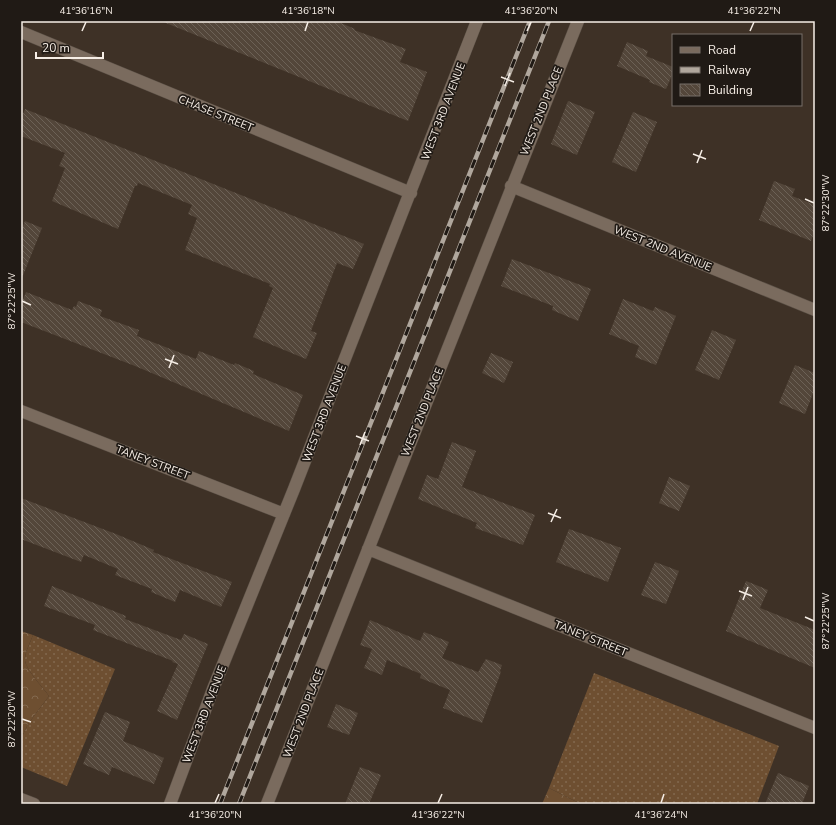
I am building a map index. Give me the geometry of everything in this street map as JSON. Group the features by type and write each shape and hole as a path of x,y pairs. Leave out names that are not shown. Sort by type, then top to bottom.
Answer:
{"street":[{"name":"WEST 3RD AVENUE","path":"170,804 213,689 411,193 477,21"},
{"name":"WEST 2ND PLACE","path":"267,804 511,186 578,21"},
{"name":"CHASE STREET","path":"21,32 411,193"},
{"name":"WEST 2ND AVENUE","path":"511,186 815,310"},
{"name":"TANEY STREET","path":"21,411 284,514"},
{"name":"TANEY STREET","path":"368,549 815,728"},
{"path":"21,799 34,804"}],"green space":[{"path":"21,631 33,635 26,653 25,663 49,696 28,724 21,739"},
{"path":"33,635 115,669 67,786 21,767 21,739 28,724 49,696 25,663 26,653"},
{"path":"594,673 779,746 757,804 586,804 579,803 549,788"},
{"path":"549,788 579,803 586,804 542,804"}],"building":[{"path":"161,21 336,21 355,29 354,30 406,49 400,62 427,72 408,121"},
{"path":"627,42 648,51 646,56 672,67 672,75 666,89 649,82 650,80 617,66"},
{"path":"568,101 595,112 577,155 551,144"},
{"path":"25,109 364,244 353,269 337,263 311,331 317,333 306,359 253,337 273,288 269,286 270,284 185,250 197,218 188,214 192,205 138,183 137,186 135,186 118,229 52,201 65,168 59,166 65,153 21,136 21,119"},
{"path":"633,112 657,122 636,172 612,162"},
{"path":"774,181 795,189 792,196 815,205 815,230 811,241 759,220"},
{"path":"25,221 42,228 22,278 21,231"},
{"path":"512,259 591,289 578,321 552,310 553,306 501,286"},
{"path":"26,292 72,310 74,306 76,307 78,301 102,310 100,316 139,330 137,336 196,359 199,351 234,365 235,363 254,371 253,374 303,395 289,431 135,366 21,322 21,304"},
{"path":"623,299 653,311 655,307 676,316 656,365 635,357 639,346 609,334"},
{"path":"712,330 736,340 719,380 695,370"},
{"path":"491,353 513,362 504,383 482,373"},
{"path":"795,365 815,373 815,388 805,414 779,403"},
{"path":"452,442 476,451 462,487 535,515 523,545 475,528 477,523 418,499 427,475 438,479"},
{"path":"669,477 690,486 679,511 659,503"},
{"path":"21,498 116,534 154,550 153,552 232,582 221,607 180,590 175,602 151,592 152,589 115,575 118,569 84,555 81,562 21,539"},
{"path":"569,529 621,548 608,582 556,562"},
{"path":"655,562 679,571 666,604 641,595"},
{"path":"746,581 768,590 760,608 815,630 815,668 726,631"},
{"path":"52,586 126,616 125,619 181,640 184,634 208,644 177,720 157,711 178,664 93,630 95,625 44,606"},
{"path":"370,620 420,641 424,632 449,642 442,658 478,672 486,659 502,665 501,672 482,723 443,708 450,690 420,678 421,674 387,660 382,675 364,668 372,649 360,645"},
{"path":"336,704 358,713 349,735 327,727"},
{"path":"105,712 130,722 123,741 164,758 154,784 112,767 109,775 83,764"},
{"path":"360,767 381,775 369,804 345,804"},
{"path":"778,773 809,786 802,804 765,804"}],"railway":[{"path":"220,804 530,21"},
{"path":"239,804 549,21"}]}
